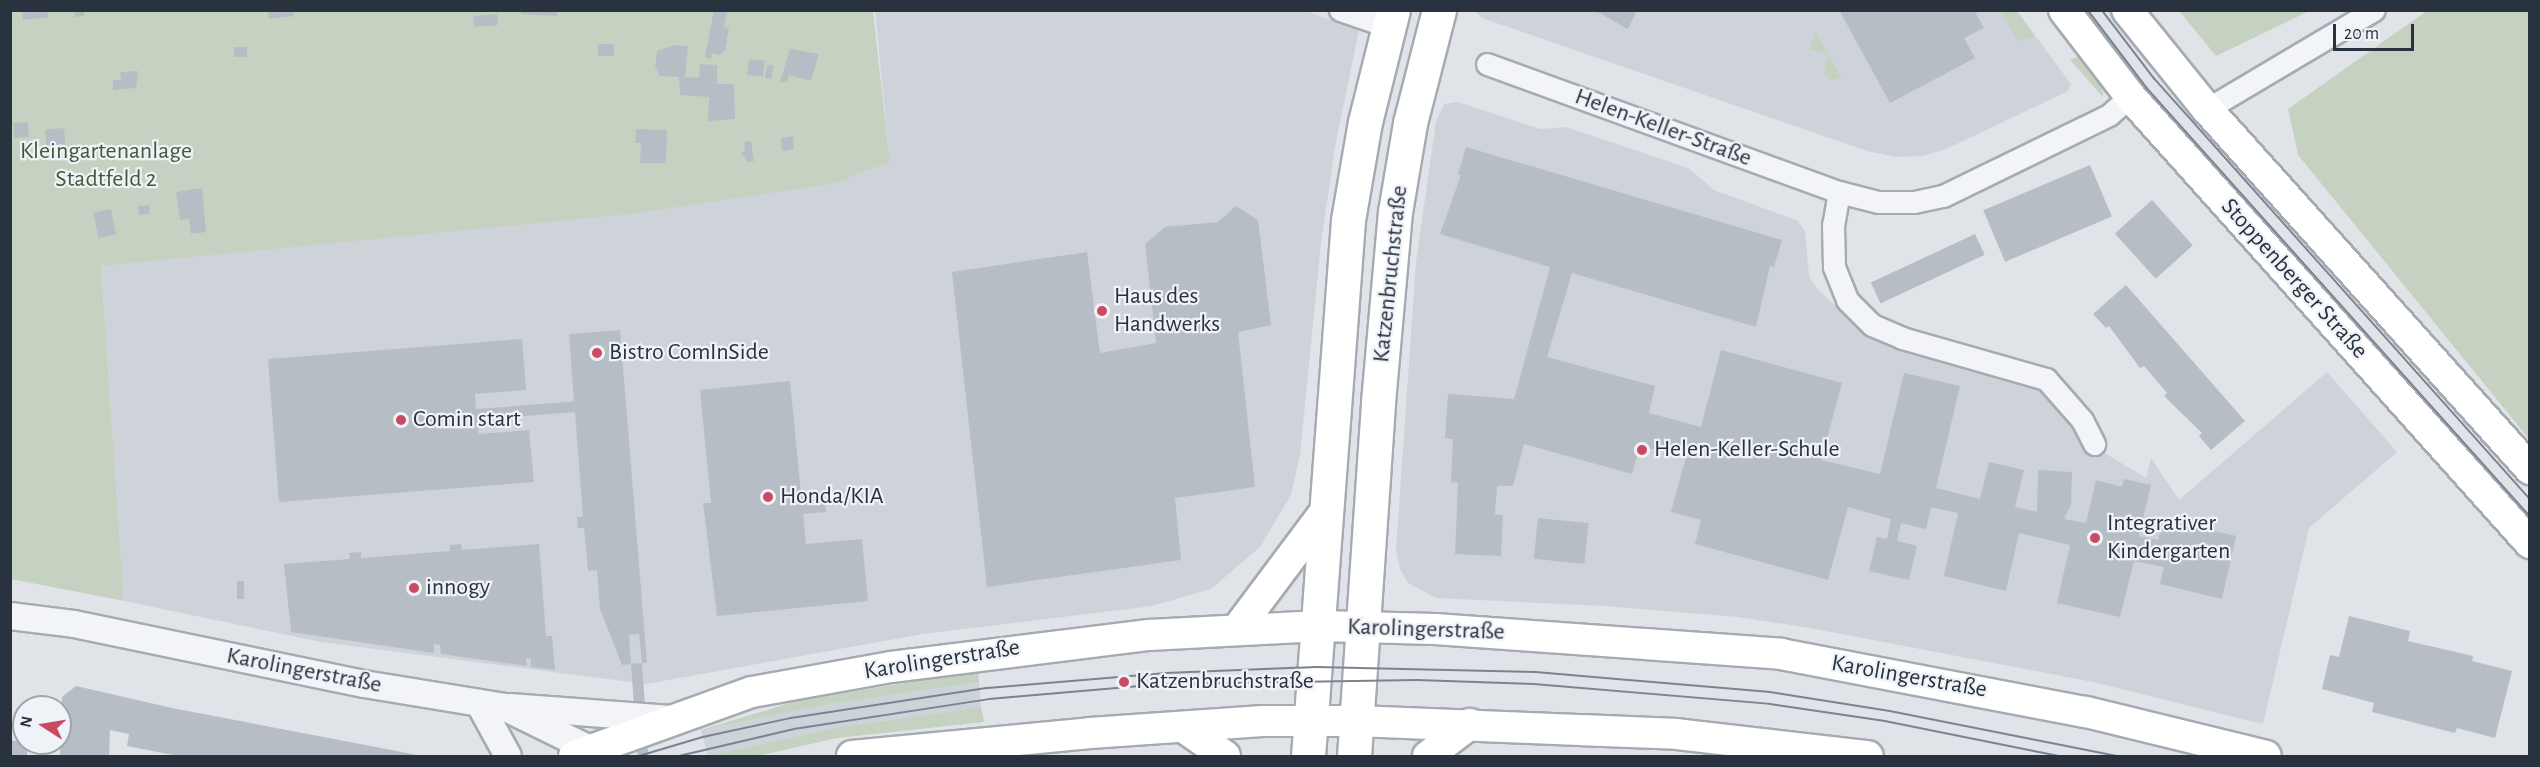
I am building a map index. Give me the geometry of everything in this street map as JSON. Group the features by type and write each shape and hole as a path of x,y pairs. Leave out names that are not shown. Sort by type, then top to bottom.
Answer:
{"main road":[{"name":"Katzenbruchstraße","path":"1354,756 1377,402 1395,212 1412,113 1439,10"},
{"name":"Stoppenberger Straße","path":"2064,10 2130,96 2529,543"},
{"name":"Stoppenberger Straße","path":"2127,10 2207,109 2529,469"},
{"name":"Katzenbruchstraße","path":"1308,756 1320,626 1348,220 1365,122 1390,18"},
{"path":"1238,628 1327,509"},
{"name":"Karolingerstraße","path":"590,754 671,719 752,692 891,667 998,651 1238,628 1320,626 1481,632 1780,654 2086,712 2266,756"},
{"path":"852,756 1183,727 1356,721 1581,728 1778,750 1868,756"},
{"path":"1428,756 1470,724"},
{"path":"1183,727 1225,756"}],"street":[{"path":"1340,10 1390,18"},
{"path":"2207,109 2374,10"},
{"name":"Helen-Keller-Straße","path":"1487,64 1839,192 1878,202 1914,202 1943,196 2109,114 2130,96"},
{"path":"1839,192 1833,225 1834,267 1847,300 1872,325 1902,338 2046,379 2082,420 2094,444"},
{"name":"Karolingerstraße","path":"10,616 74,624 364,684 491,705 590,754"},
{"path":"508,756 491,705 671,719"}],"shaded area":[{"path":"1303,10 1359,30 1335,147 1321,243 1300,455 1291,495 1260,547 1211,589 1152,606 923,634 646,684 321,642 124,601 101,266 890,162 875,11"},
{"path":"1475,11 2017,11 2071,84 2068,91 1944,150 1922,156 1896,157 1867,151 1482,18"},
{"name":"Helen-Keller-Schule","path":"1458,102 1540,129 1566,127 1688,168 1714,190 1798,221 1805,231 1809,276 1818,290 1868,335 1905,351 2042,385 2098,449 2146,478 2151,458 2179,500 2327,372 2397,452 2309,528 2263,724 2093,682 1810,628 1738,617 1604,606 1436,598 1408,583 1400,569 1396,550 1416,262 1436,121 1444,104"},
{"path":"979,682 981,707 833,728 708,756 701,730 831,704"}],"green space":[{"path":"2428,10 2529,11 2529,439 2298,155 2288,109"},
{"name":"Kleingartenanlage Stadtfeld 2","path":"10,11 873,11 890,162 831,184 631,214 101,266 124,601 11,579"},
{"path":"2000,11 2017,11 2035,37 2018,41"},
{"path":"2179,11 2309,11 2216,56"},
{"path":"1816,31 1829,55 1809,49"},
{"path":"1829,55 1842,78 1832,80 1823,75"},
{"path":"2078,57 2102,82 2103,97 2070,60"},
{"path":"978,671 979,682 831,704 701,730 796,701"},
{"path":"981,707 984,722 837,738 758,756 708,756 833,728"}],"building":[{"path":"22,10 47,10 48,17 23,20"},
{"path":"74,10 84,10 84,16 75,17"},
{"path":"268,10 293,10 294,16 269,19"},
{"path":"522,10 557,10 557,16 521,14"},
{"path":"714,10 727,11 724,27 729,28 725,50 720,55 712,53 711,59 705,57"},
{"path":"1594,10 1637,10 1628,29"},
{"path":"1839,10 1974,10 1984,28 1964,38 1975,58 1890,103"},
{"path":"497,14 498,25 474,27 473,16"},
{"path":"598,44 614,44 614,56 598,56"},
{"path":"675,45 688,46 685,77 699,78 700,64 717,65 717,84 734,84 735,119 708,121 709,97 680,95 679,77 660,76 655,67 657,51"},
{"path":"234,47 247,47 247,57 234,57"},
{"path":"790,49 819,54 811,81 789,75 787,82 780,82"},
{"path":"749,59 765,61 763,77 747,75"},
{"path":"767,65 774,66 771,79 765,78"},
{"path":"138,71 136,88 113,90 113,80 121,80 120,72"},
{"path":"28,122 29,137 14,138 13,123"},
{"path":"64,128 66,149 47,151 45,130"},
{"path":"636,129 667,130 666,163 640,163 641,143 635,143"},
{"path":"793,136 794,149 782,151 781,138"},
{"path":"751,141 754,161 747,162 741,152 745,151 744,142"},
{"path":"1466,147 1782,240 1774,267 1770,266 1756,327 1572,273 1547,357 1655,386 1649,413 1701,427 1721,350 1842,383 1821,460 1880,474 1904,373 1960,386 1936,488 1980,499 1989,462 2024,470 2015,507 2037,512 2038,470 2072,472 2071,505 2064,519 2086,523 2096,480 2122,487 2124,479 2151,485 2139,536 2158,540 2163,519 2236,536 2222,599 2160,584 2164,567 2134,561 2120,617 2057,603 2070,545 2019,533 2006,591 1944,576 1958,513 1931,507 1926,529 1901,523 1897,541 1917,546 1909,580 1869,571 1877,537 1887,539 1891,519 1848,507 1828,580 1695,544 1701,520 1671,512 1686,457 1640,446 1632,474 1524,444 1513,486 1497,486 1495,514 1503,515 1501,556 1455,554 1458,483 1451,482 1453,439 1445,438 1448,394 1514,399 1550,267 1440,234 1461,175 1458,174"},
{"path":"2090,165 2112,217 2005,262 1983,210"},
{"path":"202,188 206,232 191,234 189,219 180,220 176,192"},
{"path":"2152,200 2193,245 2156,279 2115,233"},
{"path":"149,205 150,214 139,215 138,206"},
{"path":"1236,206 1258,220 1271,325 1238,332 1255,487 1175,498 1181,560 987,587 952,272 1087,252 1100,353 1156,343 1145,244 1165,227 1218,222"},
{"path":"111,209 116,235 98,238 93,212"},
{"path":"1975,234 1985,255 1880,303 1871,283"},
{"path":"2126,285 2245,421 2211,450 2199,436 2202,433 2164,396 2167,393 2144,366 2140,368 2109,326 2106,328 2093,314"},
{"name":"Comin start","path":"620,330 647,663 642,663 639,634 629,635 631,664 622,665 600,609 597,570 588,571 584,528 578,528 577,517 583,517 575,412 477,420 479,434 529,430 534,482 279,502 268,359 522,339 526,390 475,394 476,409 569,402 574,401 569,334"},
{"name":"Honda/KIA","path":"790,381 801,494 824,491 826,512 803,514 806,544 862,539 868,601 717,616 703,503 711,503 700,390"},
{"path":"1538,518 1589,523 1584,564 1534,559"},
{"name":"innogy","path":"461,544 462,550 539,544 546,636 552,636 555,670 531,667 531,659 526,658 527,666 441,654 440,645 434,644 434,653 291,632 284,564 350,559 349,553 361,552 361,558 450,551 450,545"},
{"path":"237,581 244,581 244,599 237,599"},
{"path":"2349,616 2410,631 2408,641 2473,656 2472,661 2512,671 2495,738 2457,728 2455,733 2372,712 2374,703 2322,689 2330,655 2339,657"},
{"path":"642,663 648,756 637,756 631,664"},
{"path":"76,686 172,708 423,756 178,756 127,746 129,734 110,730 109,756 60,756 72,755 72,695 65,695"},
{"path":"10,740 12,740 12,755 27,755 27,756 10,756"}],"tram line":[{"path":"2088,10 2147,88 2530,516"},
{"path":"2102,10 2154,78 2530,499"},
{"path":"639,756 703,737 791,718 988,688 1166,673 1316,667 1536,672 1770,692 1890,711 2117,756"},
{"path":"679,756 794,729 989,699 1165,684 1417,680 1534,684 1770,704 1885,721 2058,756"}],"place":[{"name":"Haus des Handwerks","path":"1102,311"},
{"name":"Bistro ComInSide","path":"597,353"},
{"name":"Comin start","path":"401,420"},
{"name":"Helen-Keller-Schule","path":"1642,450"},
{"name":"Honda/KIA","path":"768,497"},
{"name":"Integrativer Kindergarten","path":"2095,538"},
{"name":"innogy","path":"414,588"},
{"name":"Katzenbruchstraße","path":"1124,682"}]}
